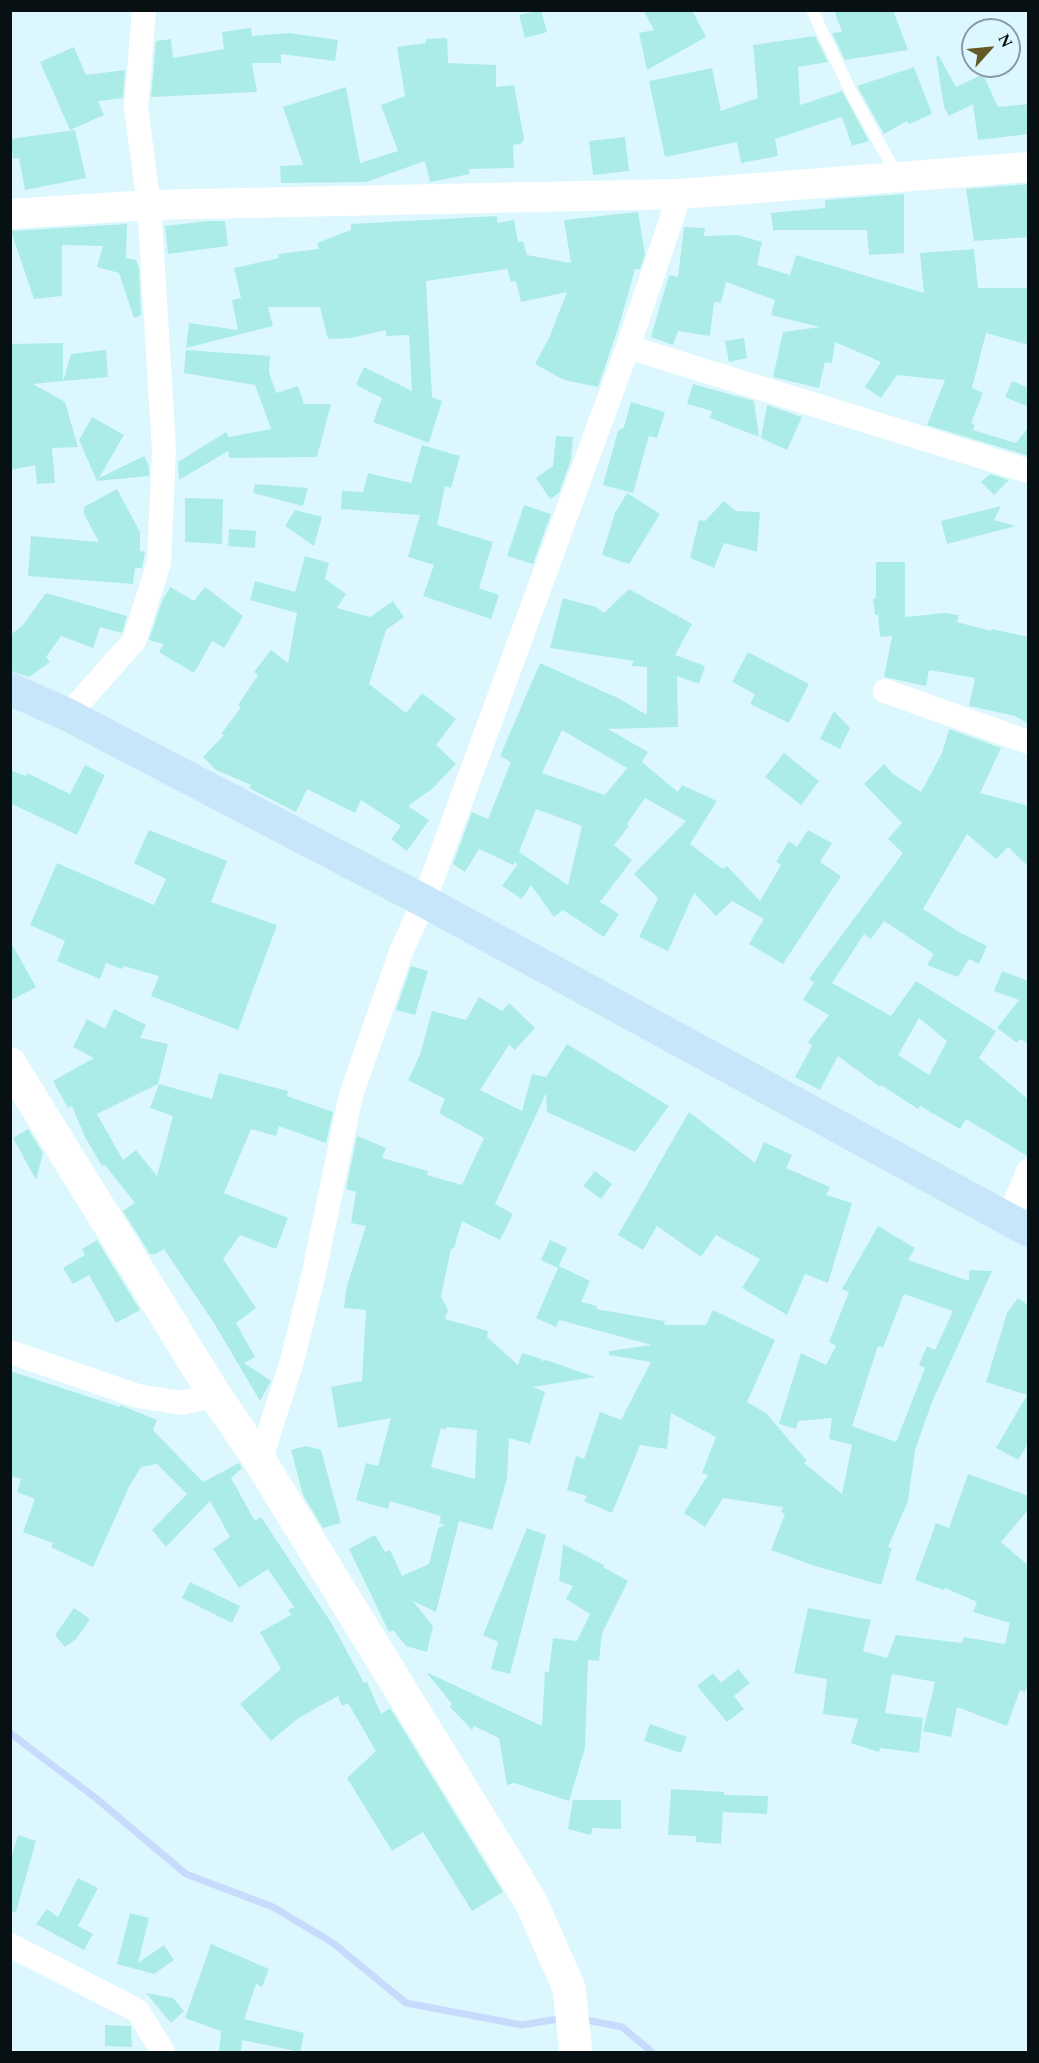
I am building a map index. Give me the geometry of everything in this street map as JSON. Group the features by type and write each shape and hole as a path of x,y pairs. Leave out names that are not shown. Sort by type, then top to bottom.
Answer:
{"main road":[{"path":"10,689 68,716 424,901 1018,1225"},
{"path":"10,1064 215,1395 260,1461 531,1902 569,1988 575,2046"}],"street":[{"path":"68,716 134,641 159,563 164,449 149,206 136,108 144,10"},
{"path":"10,214 149,206 680,194 1029,167"},
{"path":"260,1461 291,1361 313,1277 351,1095 401,952 424,901 628,347 680,194"},
{"path":"628,347 1029,471"},
{"path":"885,692 1029,742"},
{"path":"1018,1225 1029,1171"},
{"path":"10,1352 138,1396 182,1403 215,1395"},
{"path":"10,1945 138,2011 163,2052"}],"lane":[{"path":"812,10 852,94 898,176"}],"building":[{"path":"541,10 547,32 525,38 519,15"},
{"path":"643,10 692,10 706,37 647,70 639,33 654,30"},
{"path":"834,10 893,10 908,50 845,60 832,33 842,32"},
{"path":"251,28 252,36 289,33 338,40 335,61 281,54 281,63 252,63 257,92 151,97 156,41 171,39 173,58 224,49 222,32"},
{"path":"815,36 828,62 798,67 800,105 842,91 869,141 852,146 842,117 775,139 778,156 741,163 737,142 665,157 649,81 712,68 721,111 758,98 753,45"},
{"path":"447,38 448,63 496,65 496,87 514,85 524,138 522,143 513,145 514,168 469,169 470,174 430,182 425,161 366,182 281,183 280,166 303,165 283,107 346,87 360,163 398,151 381,105 405,96 397,47 426,43 426,39"},
{"path":"74,47 86,75 125,70 123,98 98,101 104,115 70,130 40,62"},
{"path":"939,56 956,87 975,78 985,78 998,107 1029,104 1029,134 978,140 973,104 949,116 944,107 936,57"},
{"path":"914,67 932,114 909,124 907,121 884,134 857,86"},
{"path":"75,130 86,178 25,190 19,158 13,159 10,139"},
{"path":"625,137 629,171 593,175 589,141"},
{"path":"1029,184 1029,237 974,241 966,189"},
{"path":"904,194 904,253 869,255 867,230 773,230 771,213 825,208 825,200"},
{"path":"638,212 645,254 640,269 635,269 598,387 564,380 535,364 549,338 567,292 521,302 516,281 511,282 507,269 426,281 432,397 442,401 429,443 373,422 382,398 356,385 364,367 412,391 409,335 386,336 386,330 351,338 328,339 320,307 268,307 273,326 186,348 189,323 238,330 232,300 241,298 234,268 279,258 278,254 319,249 317,243 351,230 351,224 497,216 497,223 514,220 518,242 523,241 527,255 571,263 564,220"},
{"path":"225,221 228,246 168,254 165,226"},
{"path":"127,224 126,258 136,260 139,268 141,315 134,318 119,273 97,267 103,246 62,245 62,296 34,299 11,231"},
{"path":"684,227 705,228 704,236 738,235 762,242 757,265 790,275 796,255 924,293 920,253 974,249 978,288 1029,288 1029,345 986,333 972,388 983,393 971,423 975,425 973,430 1016,443 1029,427 1029,456 927,425 945,380 897,375 881,398 865,387 881,362 835,342 832,363 825,362 819,388 773,377 783,332 820,327 771,315 775,300 726,282 721,303 714,302 710,336 678,331 673,345 651,337 669,275 678,277"},
{"path":"744,338 747,358 729,362 725,341"},
{"path":"63,343 63,381 33,384 65,402 78,447 52,448 55,483 37,484 35,465 11,470 10,344"},
{"path":"106,350 108,377 63,381 71,354"},
{"path":"186,350 270,356 269,372 276,393 298,386 304,404 331,404 317,457 229,458 228,451 179,480 178,462 226,432 229,437 271,429 255,385 184,373"},
{"path":"1012,381 1029,388 1029,407 1005,397"},
{"path":"693,384 754,401 759,437 710,418 712,411 687,404"},
{"path":"631,402 665,412 657,438 649,436 633,493 603,485 618,431 624,427"},
{"path":"767,405 802,417 787,450 761,438"},
{"path":"92,417 124,435 99,478 144,456 149,466 149,476 97,481 79,440"},
{"path":"556,436 573,437 571,460 559,493 550,499 536,478 553,466"},
{"path":"422,445 460,456 451,488 445,486 437,525 493,542 479,588 499,595 491,619 423,596 434,565 408,557 420,515 341,509 342,491 363,492 368,473 411,483"},
{"path":"990,474 1009,480 994,495 981,482"},
{"path":"255,484 308,488 303,506 253,493"},
{"path":"117,489 140,532 140,551 145,552 142,568 135,568 133,584 28,576 31,536 99,542 84,514 84,507"},
{"path":"627,493 660,514 629,564 602,555 615,513"},
{"path":"185,498 223,499 222,544 185,542"},
{"path":"724,501 736,511 760,512 757,552 724,543 714,568 690,558 699,520 705,521"},
{"path":"524,505 551,514 533,564 507,556"},
{"path":"1001,506 994,520 1016,526 947,544 941,521"},
{"path":"295,510 322,517 314,546 285,526"},
{"path":"229,529 256,531 255,548 228,546"},
{"path":"305,556 329,563 325,579 346,594 337,608 370,617 393,601 404,617 386,630 369,684 406,713 422,693 456,719 436,745 456,764 433,788 408,806 429,820 407,851 391,839 401,826 361,800 355,813 307,789 296,812 249,788 251,785 216,770 203,757 224,735 221,734 241,707 238,705 258,675 254,672 271,650 288,663 297,613 250,600 255,581 295,592"},
{"path":"876,562 905,562 905,617 945,613 959,615 957,622 991,631 991,629 1029,637 1029,724 1015,716 969,706 975,678 929,670 926,686 884,677 892,636 880,637 878,615 875,615 873,599 876,598"},
{"path":"170,587 194,601 205,587 243,616 224,648 212,641 194,673 159,652 164,644 149,640 162,601"},
{"path":"629,589 692,624 675,655 705,666 699,684 677,676 678,727 608,729 648,752 642,762 678,792 682,785 717,801 690,844 723,869 727,866 760,901 781,865 776,862 789,841 797,847 808,830 832,843 820,862 841,876 783,964 749,944 764,919 732,901 716,916 694,893 668,951 639,937 658,898 634,874 686,821 645,798 627,824 629,826 614,845 632,860 600,902 619,914 604,937 563,910 554,917 531,885 522,899 502,886 517,865 515,862 513,865 479,849 465,872 453,864 472,812 488,819 511,762 500,756 540,663 618,698 647,715 647,667 631,666 634,661 550,648 563,598 596,607 604,613","holes":["562,730 627,768 605,795 542,773","536,809 582,826 568,885 519,852"]},
{"path":"46,593 127,616 122,633 100,627 93,648 61,636 46,657 50,662 29,677 10,671 10,635 22,626"},
{"path":"748,652 809,684 789,723 750,704 755,694 732,682"},
{"path":"834,711 850,728 840,749 820,739"},
{"path":"949,729 1001,748 980,793 1029,806 1029,867 1008,847 996,859 967,834 923,909 959,932 987,946 979,964 969,959 958,977 927,965 934,954 884,921 871,939 864,934 832,983 891,1016 916,981 996,1031 979,1058 1029,1100 1029,1157 966,1119 960,1129 920,1106 918,1109 881,1085 880,1087 838,1056 820,1090 795,1077 812,1046 808,1042 829,1015 803,1000 814,982 809,979 903,853 888,839 902,823 864,784 884,764 893,774 921,792 942,753","holes":["919,1018 947,1041 929,1075 898,1055"]},
{"path":"784,753 819,781 801,805 765,777"},
{"path":"85,765 105,775 77,835 10,803 10,770 26,776 27,773 70,794"},
{"path":"149,830 227,861 211,902 277,925 238,1030 151,996 159,976 124,966 122,969 106,963 100,979 57,961 65,941 30,925 57,863 154,905 166,879 134,863"},
{"path":"10,941 36,987 10,1001"},
{"path":"411,966 428,971 415,1015 396,1010"},
{"path":"1002,971 1029,981 1029,1044 1020,1039 1017,1043 997,1028 1019,1000 994,991"},
{"path":"479,997 502,1011 509,1003 535,1028 515,1050 509,1045 480,1090 522,1111 532,1074 546,1077 567,1044 669,1106 635,1152 547,1112 546,1093 495,1204 513,1214 500,1240 462,1221 454,1248 451,1249 441,1296 448,1310 445,1319 488,1331 487,1337 518,1365 522,1353 595,1377 533,1387 545,1392 530,1444 509,1438 507,1479 492,1530 459,1521 436,1612 413,1601 433,1626 427,1652 406,1646 393,1630 389,1632 349,1549 375,1535 385,1552 390,1550 402,1576 429,1564 438,1528 445,1525 439,1523 441,1516 390,1501 388,1509 356,1500 366,1463 378,1466 391,1418 338,1428 331,1387 362,1381 366,1310 344,1308 346,1289 366,1226 351,1223 356,1192 346,1189 357,1136 386,1148 382,1158 428,1171 427,1175 462,1185 484,1138 439,1113 445,1099 408,1080 420,1055 432,1011 466,1020","holes":["441,1428 477,1430 475,1479 431,1467"]},
{"path":"114,1009 146,1025 140,1038 168,1044 158,1084 97,1114 123,1160 136,1150 157,1176 173,1116 150,1108 159,1084 212,1099 219,1073 288,1091 287,1096 333,1112 326,1143 279,1126 276,1136 251,1129 224,1193 288,1218 276,1249 240,1235 223,1259 256,1308 236,1323 255,1357 244,1363 271,1381 260,1401 214,1323 164,1249 156,1254 150,1254 123,1211 135,1203 105,1165 102,1166 85,1137 72,1106 68,1108 53,1081 94,1058 73,1047 87,1019 105,1029"},
{"path":"689,1112 755,1163 764,1142 792,1155 786,1168 830,1187 826,1195 852,1203 828,1283 805,1274 787,1315 742,1288 760,1259 716,1235 701,1257 657,1226 643,1250 618,1235"},
{"path":"28,1129 43,1153 36,1180 13,1138"},
{"path":"595,1171 612,1184 601,1199 583,1186"},
{"path":"878,1226 915,1248 908,1260 969,1281 969,1270 992,1271 932,1402 915,1450 908,1501 888,1547 892,1548 881,1585 812,1565 771,1550 785,1514 781,1512 783,1507 723,1498 705,1527 684,1513 708,1475 702,1473 716,1437 671,1413 667,1449 640,1445 612,1513 584,1501 587,1496 567,1490 576,1456 584,1459 600,1412 621,1420 651,1362 609,1355 609,1351 652,1345 559,1320 556,1327 536,1318 559,1266 590,1281 581,1302 597,1306 596,1309 665,1321 664,1325 706,1325 713,1310 775,1340 747,1402 766,1413 807,1461 804,1463 842,1494 852,1445 829,1439 832,1418 798,1421 796,1429 779,1424 801,1353 826,1365 836,1346 829,1342 849,1292 842,1289","holes":["904,1294 953,1311 935,1350 927,1346 919,1365 925,1368 896,1442 852,1426 878,1346 883,1348"]},
{"path":"97,1240 140,1310 116,1323 89,1275 73,1284 63,1268 85,1255 82,1249"},
{"path":"550,1240 567,1248 558,1268 541,1260"},
{"path":"1018,1298 1029,1306 1029,1442 1018,1460 996,1448 1027,1395 986,1382 1007,1313"},
{"path":"10,1371 120,1407 120,1405 157,1420 153,1430 203,1482 239,1463 242,1468 231,1478 255,1521 261,1517 332,1624 364,1683 367,1682 381,1714 390,1708 503,1892 472,1911 423,1832 392,1851 347,1778 376,1751 348,1703 342,1706 338,1696 297,1719 271,1741 240,1704 281,1669 260,1632 291,1615 288,1610 294,1607 268,1569 239,1588 213,1549 230,1537 210,1501 166,1547 152,1530 187,1494 157,1464 141,1467 129,1487 93,1567 51,1547 53,1543 23,1532 35,1499 17,1492 21,1479 10,1476"},
{"path":"306,1446 321,1450 341,1523 323,1528 303,1495 291,1450"},
{"path":"968,1474 1029,1496 1029,1509 1001,1542 1029,1566 1029,1681 1025,1692 1020,1690 1007,1726 957,1707 951,1737 923,1731 935,1682 892,1674 885,1713 923,1718 919,1753 880,1748 879,1752 851,1743 858,1719 823,1714 827,1679 794,1673 808,1608 871,1620 863,1651 887,1658 896,1635 962,1643 964,1637 1005,1644 1010,1623 973,1612 977,1602 945,1588 944,1590 915,1580 936,1523 949,1528"},
{"path":"527,1528 546,1535 510,1674 491,1669 498,1642 483,1635"},
{"path":"563,1544 604,1565 603,1567 628,1581 602,1633 599,1661 588,1660 585,1748 569,1801 514,1783 507,1785 499,1738 474,1726 472,1730 450,1707 452,1704 426,1672 542,1726 545,1672 549,1672 553,1638 577,1641 590,1614 566,1599 573,1586 559,1581"},
{"path":"190,1582 240,1606 232,1623 182,1598"},
{"path":"74,1608 90,1619 76,1639 65,1647 55,1635"},
{"path":"738,1669 750,1683 734,1696 744,1709 727,1722 697,1686 713,1673 721,1683"},
{"path":"650,1724 687,1737 681,1753 644,1741"},
{"path":"671,1789 724,1792 724,1795 768,1796 767,1814 723,1812 721,1844 696,1842 696,1836 668,1835"},
{"path":"573,1800 621,1800 621,1829 592,1828 591,1835 568,1829"},
{"path":"18,1835 36,1841 16,1912 10,1911 10,1862"},
{"path":"78,1878 98,1888 78,1926 93,1934 84,1950 36,1924 47,1909 58,1917"},
{"path":"130,1913 149,1918 138,1963 164,1945 174,1960 154,1974 117,1964"},
{"path":"211,1944 269,1969 262,1987 256,1984 244,2019 304,2033 300,2052 242,2040 241,2052 219,2052 221,2031 185,2018"},
{"path":"146,1993 173,1998 184,2011 171,2023"},
{"path":"105,2025 131,2026 132,2047 105,2046"}],"waterway":[{"path":"10,1733 97,1799 186,1874 273,1907 333,1943 406,2003 522,2025 564,2018"},
{"path":"581,2019 622,2027 652,2052"}]}
